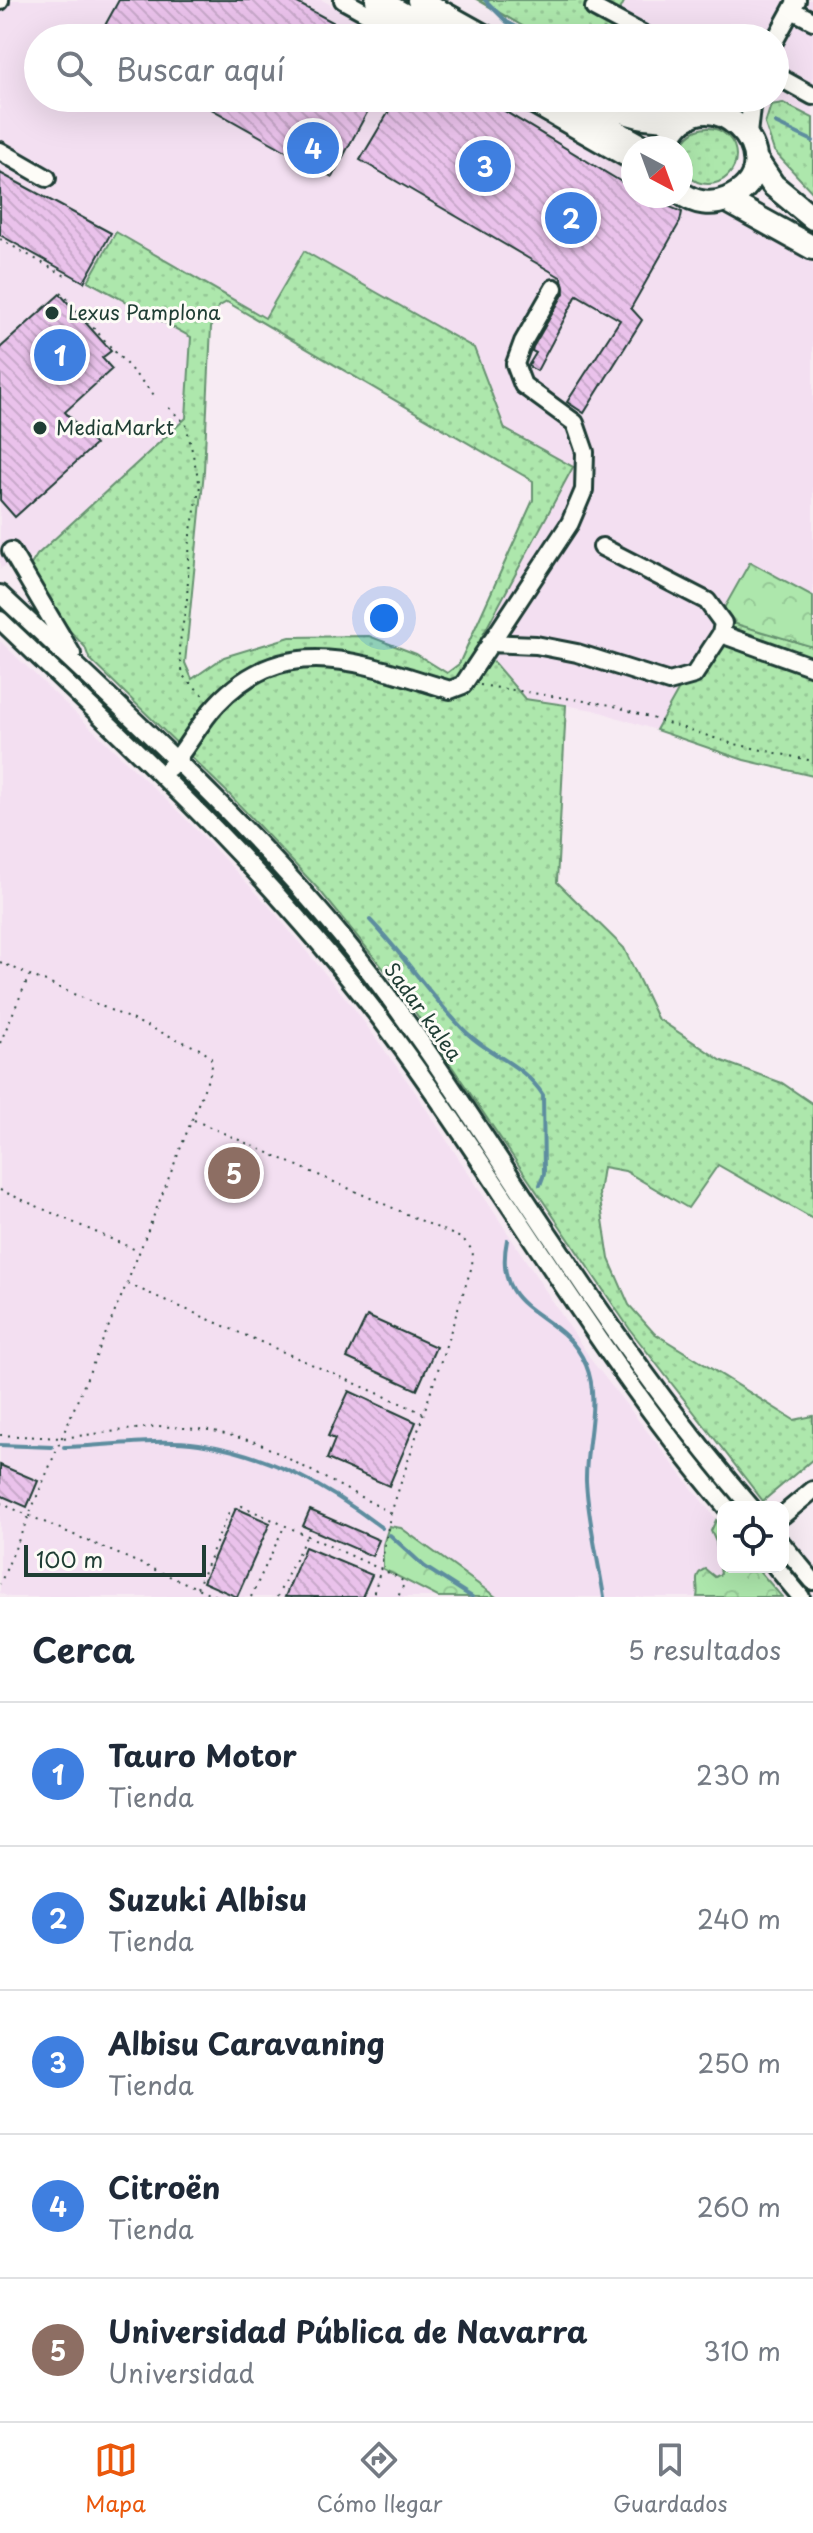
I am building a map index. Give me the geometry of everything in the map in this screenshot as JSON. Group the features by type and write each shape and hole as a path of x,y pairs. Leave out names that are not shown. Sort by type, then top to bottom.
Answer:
{"highway":[{"path":"377,0 421,24"},
{"path":"419,0 462,24"},
{"path":"581,112 624,136"},
{"path":"621,112 654,120 730,117 748,134 755,158 773,185 813,218"},
{"path":"669,136 697,116"},
{"path":"732,204 747,184 755,158"},
{"path":"693,199 732,204 754,213 813,248"}],"street":[{"path":"343,0 387,24"},
{"path":"784,24 794,5 813,21"},
{"path":"594,8 624,24"},
{"path":"789,83 813,96"},
{"path":"546,112 621,155"},
{"path":"697,116 704,112"},
{"path":"748,134 750,112"},
{"path":"0,151 47,178"},
{"path":"693,208 732,204"},
{"path":"163,775 176,762 216,705 258,670 293,659 346,661 450,690 463,685 570,523 584,490 585,452 575,423 523,385 515,364 523,342 554,288"},
{"path":"490,643 536,645 577,653 669,682 694,675 721,634 723,623 707,601 602,547"},
{"path":"11,551 84,673"},
{"path":"0,581 67,646"},
{"name":"Sadar kalea","path":"0,594 269,855 342,937 444,1074 618,1337 671,1409 746,1501"},
{"name":"Sadar kalea","path":"0,620 163,775 260,873 380,1018 432,1090 595,1336 721,1501"},
{"path":"721,634 813,667"},
{"path":"789,1510 813,1490"},
{"path":"789,1552 813,1581"},
{"path":"781,1573 801,1597"}],"path":[{"path":"0,239 69,278"},
{"path":"61,292 155,396"},
{"path":"169,408 186,424 200,486 190,535 187,599 179,648 183,676 216,705"},
{"path":"463,685 490,685 611,705 730,743 813,761"},
{"path":"0,962 202,1050 211,1058 212,1069 127,1283 0,1584"},
{"path":"0,1043 29,975"},
{"path":"192,1119 469,1244 472,1266 391,1513 383,1544 383,1570 372,1597"},
{"path":"0,1190 138,1250"},
{"path":"127,1283 425,1414"},
{"path":"0,1435 61,1438 159,1426 210,1430 259,1443 391,1513"},
{"path":"0,1503 218,1597"},
{"path":"197,1588 234,1507 242,1506 403,1580 398,1597"},
{"path":"251,1597 284,1526"},
{"path":"277,1597 307,1536"}],"shaded area":[{"path":"8,0 322,0 366,24 24,24 24,112 526,112 621,165 621,208 684,208 729,217 813,263 813,596 750,562 656,730 594,710 525,699 478,644 573,467 505,429 474,348 305,251 265,318 116,232 88,281 191,337 186,418 37,555 0,568 0,12"},
{"path":"625,0 813,0 813,182 769,121 768,112 789,112 789,24 613,22"},
{"path":"0,641 185,818 267,904 353,1007 413,1089 592,1361 717,1520 717,1573 761,1573 782,1597 9,1597 0,1593"}],"green space":[{"path":"478,0 625,0 614,22 618,24 519,24"},
{"path":"789,106 813,118 813,193 774,151 765,124 769,112 789,112"},
{"path":"697,130 719,130 734,145 734,167 728,176 708,184 693,179 693,136 688,136"},
{"path":"116,232 265,318 304,251 474,348 505,429 573,467 478,644 525,699 566,705 557,882 624,948 657,1018 722,1061 782,1083 813,1104 813,1219 718,1165 688,1208 625,1171 603,1167 599,1193 609,1259 629,1305 654,1333 794,1420 813,1416 813,1459 763,1501 631,1331 396,984 321,892 228,793 89,658 85,647 70,631 29,568 37,555 186,418 191,337 88,281","holes":["227,302 533,481 533,500 459,664 447,673 416,654 369,636 290,637 224,657 192,679 185,663 204,471 211,327 218,307"]},
{"path":"750,562 813,596 813,647 736,624 723,610"},
{"path":"0,603 167,762 163,767 0,611"},
{"path":"723,610 762,631 813,647 813,776 744,760 656,730"},
{"path":"716,1520 717,1548 716,1542 711,1531"},
{"path":"389,1526 401,1528 496,1597 438,1597 383,1569 383,1545"},
{"path":"705,1569 715,1577 721,1574 761,1573 782,1597 697,1597 697,1578 701,1571"}],"building":[{"path":"119,0 292,0 336,24 106,24"},
{"path":"217,112 367,112 332,177"},
{"path":"389,112 506,112 621,182 621,208 673,208 682,212 680,222 631,308 642,320 584,413 567,402 620,320 577,295 537,371 528,366 536,353 532,351 533,347 564,293 562,278 360,160"},
{"path":"0,173 111,233 84,282 0,235"},
{"path":"60,294 111,351 102,358 112,369 65,412 95,445 15,517 0,500 0,348"},
{"path":"367,1316 436,1347 417,1390 347,1358"},
{"path":"349,1391 416,1422 389,1486 327,1459 335,1439 328,1436"},
{"path":"0,1465 38,1481 27,1507 0,1495"},
{"path":"236,1508 270,1523 237,1597 203,1582"},
{"path":"310,1510 379,1540 372,1556 303,1526"},
{"path":"305,1547 372,1575 362,1597 285,1597"}],"waterway":[{"path":"485,0 511,24"},
{"path":"775,123 813,141"},
{"path":"370,920 467,1033 526,1075 543,1095 544,1174 540,1185"},
{"path":"507,1240 505,1265 509,1284 519,1299 575,1346 590,1379 592,1408 586,1481 604,1597"},
{"path":"64,1447 166,1442 199,1444 249,1455 318,1486 382,1528"},
{"path":"0,1445 52,1447"},
{"path":"390,1535 425,1567 472,1597"}],"place":[{"name":"Citroën","path":"313,148"},
{"name":"Albisu Caravaning","path":"485,166"},
{"name":"Suzuki Albisu","path":"571,218"},
{"name":"Lexus Pamplona","path":"52,313"},
{"name":"Tauro Motor","path":"60,355"},
{"name":"MediaMarkt","path":"40,428"},
{"name":"Universidad Pública de Navarra","path":"234,1173"}]}
